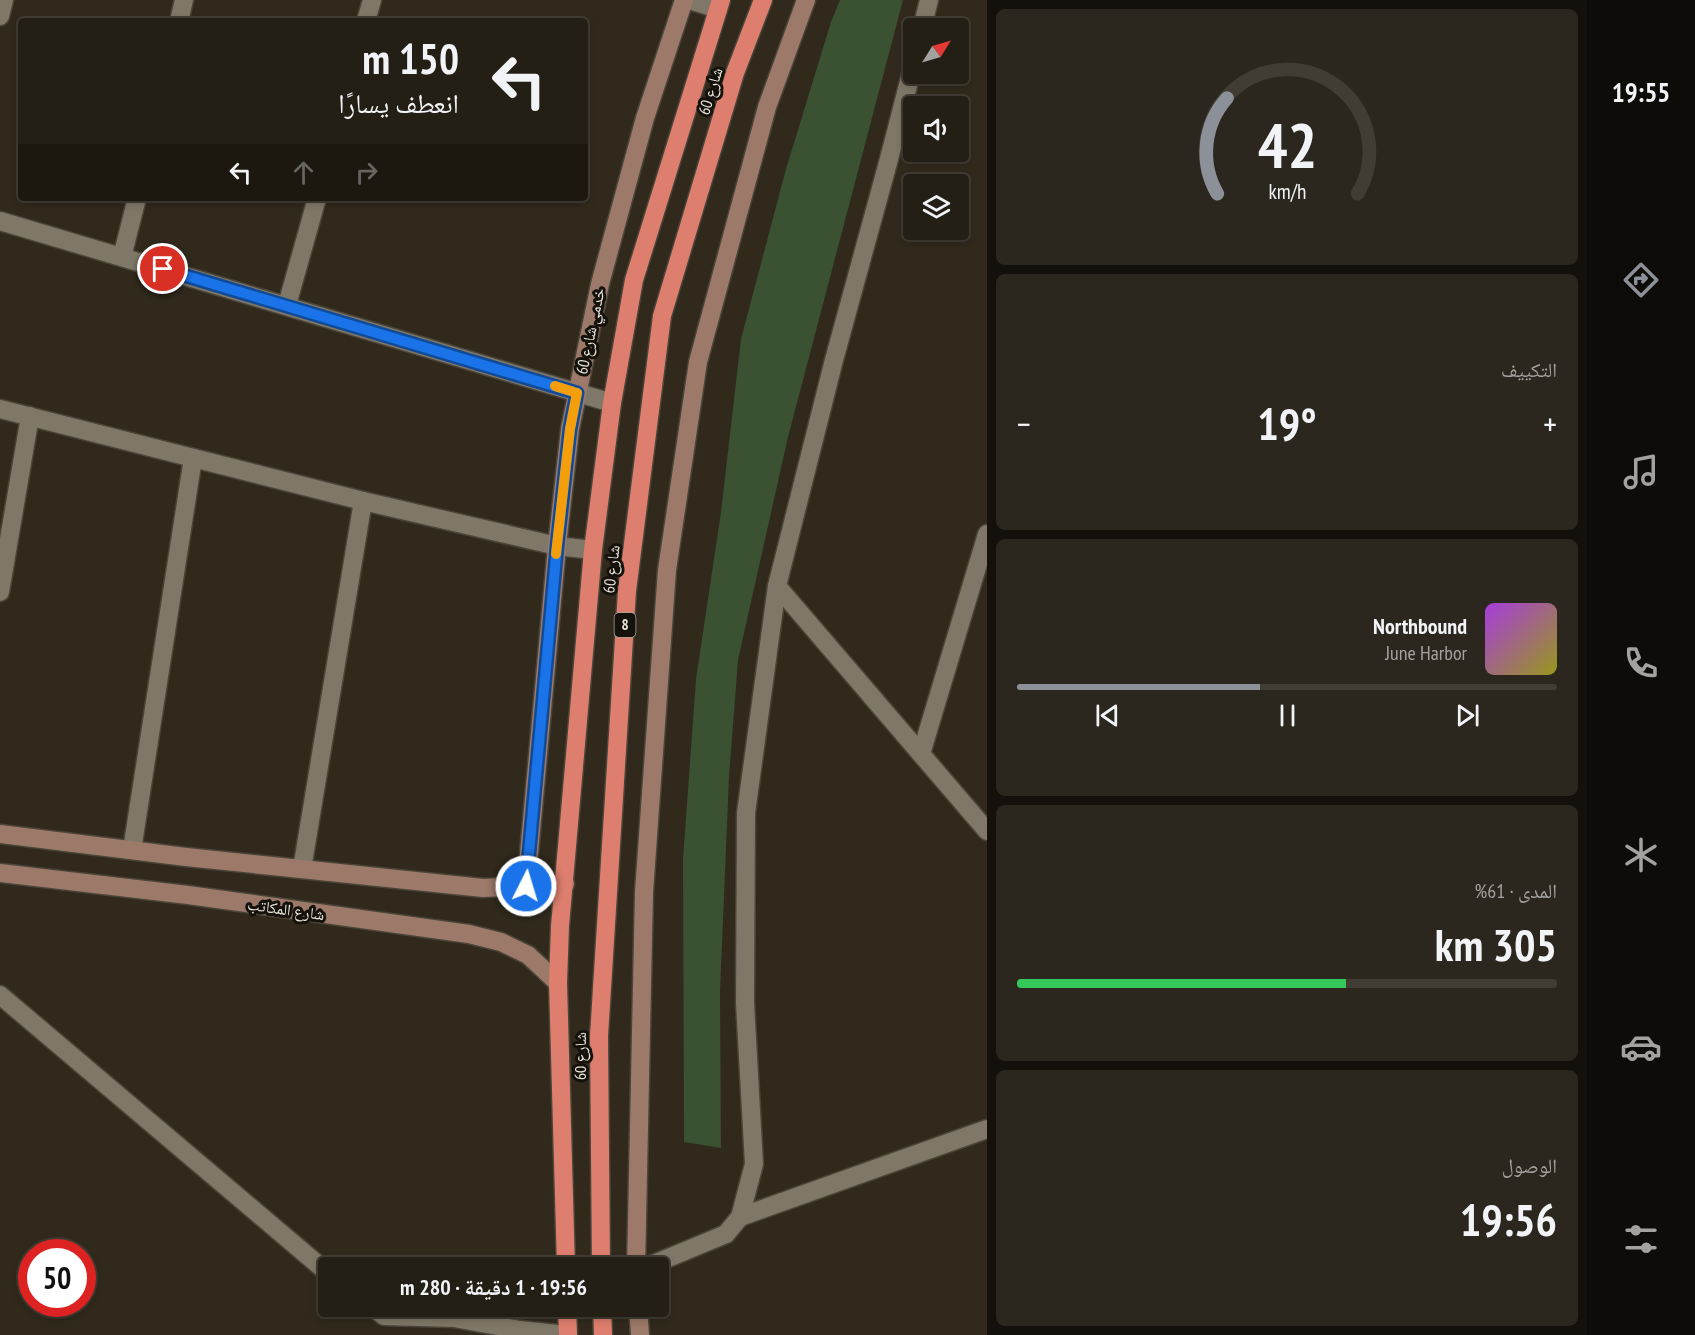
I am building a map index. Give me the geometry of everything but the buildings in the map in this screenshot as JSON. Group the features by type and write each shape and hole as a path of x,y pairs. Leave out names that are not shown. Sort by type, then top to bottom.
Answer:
{"highway":[{"name":"شارع 60","path":"601,1257 599,1036 627,591 662,316 735,73 763,0"},
{"name":"شارع 60","path":"566,1257 558,983 560,926 593,550 612,404 634,280 719,4"},
{"path":"567,1317 567,1335"},
{"path":"602,1317 603,1335"}],"main road":[{"name":"خدمي شارع 60","path":"526,886 570,429 600,284 645,118 684,0"},
{"path":"635,1257 645,892 667,570 698,362 767,107 806,0"},
{"path":"0,834 483,888 565,884"},
{"name":"شارع المکاتب","path":"0,873 188,895 469,934 501,942 528,955 558,983"},
{"path":"639,1317 640,1335"}],"street":[{"path":"0,16 4,0"},
{"path":"180,18 184,0"},
{"path":"367,18 372,0"},
{"path":"689,0 719,4"},
{"path":"924,18 929,0"},
{"path":"669,1258 726,1234 740,1217 754,1164 746,1003 746,813 777,586 834,360 908,84"},
{"path":"122,257 135,201"},
{"path":"287,305 316,201"},
{"path":"0,221 612,404"},
{"path":"0,409 363,501 557,546 593,550"},
{"path":"0,592 30,416"},
{"path":"132,850 194,458"},
{"path":"302,869 363,501"},
{"path":"921,754 985,547"},
{"path":"777,586 987,831"},
{"path":"0,995 318,1265"},
{"path":"740,1217 987,1129"},
{"path":"419,1317 454,1318 515,1333 567,1335"}],"green space":[{"path":"840,0 903,0 788,437 738,660 729,777 720,992 721,1148 684,1142 683,859 696,679 721,512 741,339 786,169 831,22"}],"slow traffic":[{"path":"555,386 577,393 570,429 556,554"}],"route":[{"path":"163,269 577,393 570,429 557,546 526,886"}]}
